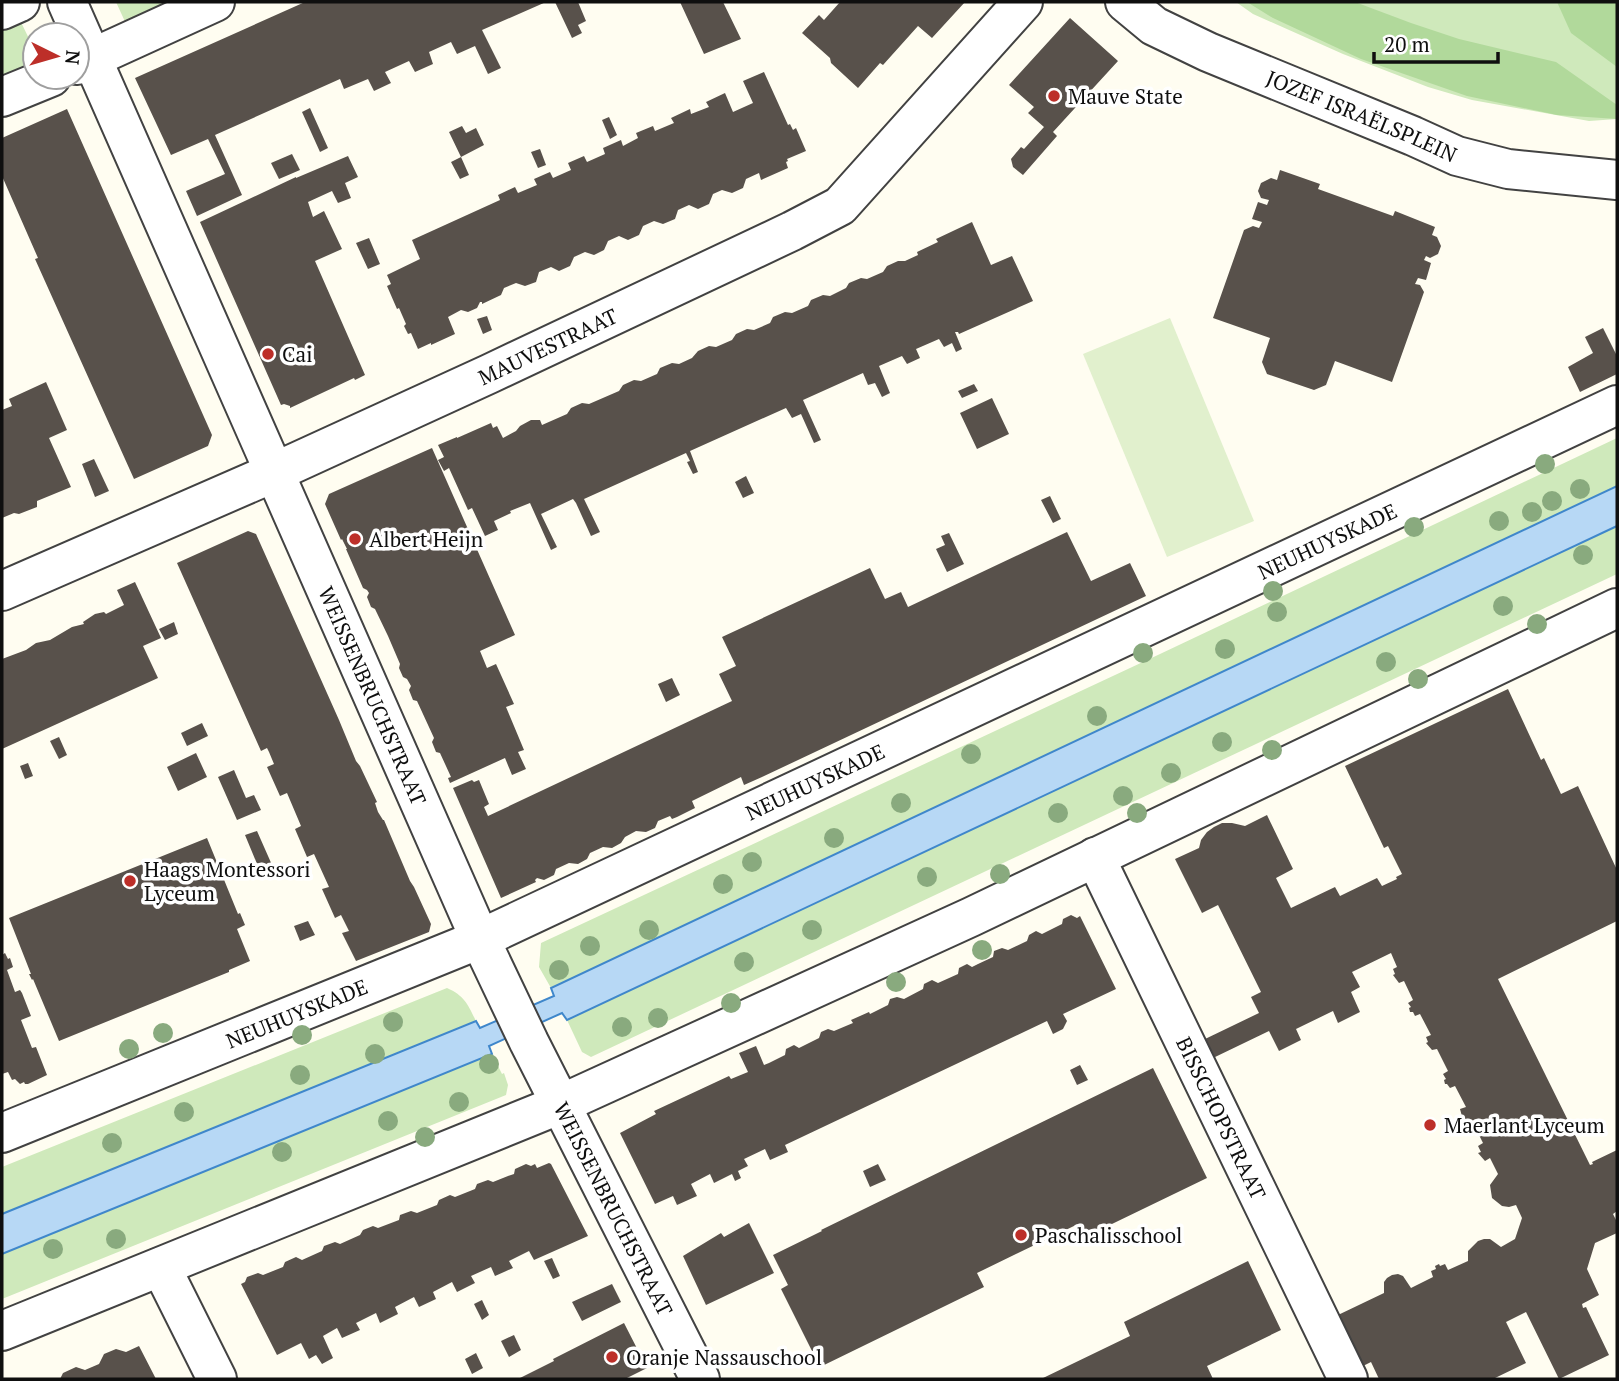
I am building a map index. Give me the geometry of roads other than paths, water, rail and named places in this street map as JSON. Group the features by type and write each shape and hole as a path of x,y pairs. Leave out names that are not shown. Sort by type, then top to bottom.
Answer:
{"street":[{"path":"2,10 20,2"},
{"name":"WEISSENBRUCHSTRAAT","path":"67,2 72,21"},
{"path":"91,58 215,2"},
{"name":"MAUVESTRAAT","path":"2,591 527,356 840,206 1023,2"},
{"name":"JOZEF ISRAËLSPLEIN","path":"1125,2 1154,26 1457,156 1508,169 1617,180"},
{"name":"WEISSENBRUCHSTRAAT","path":"91,76 275,471 480,939 528,1042 700,1379"},
{"path":"2,97 21,89"},
{"name":"NEUHUYSKADE","path":"2,1133 480,939 1617,405"},
{"path":"2,1331 562,1104 971,917 1617,608"},
{"name":"BISSCHOPSTRAAT","path":"1095,856 1348,1379"},
{"path":"161,1267 217,1379"}],"water":[{"path":"1617,486 1617,526 567,1020 562,1013 489,1046 492,1054 2,1254 2,1214 476,1021 480,1028 554,996 551,988"}],"place":[{"name":"Mauve State","path":"1054,96"},
{"name":"Cai","path":"268,354"},
{"name":"Albert Heijn","path":"355,539"},
{"name":"Haags Montessori Lyceum","path":"130,881"},
{"name":"Maerlant Lyceum","path":"1430,1125"},
{"name":"Paschalisschool","path":"1021,1235"},
{"name":"Oranje Nassauschool","path":"612,1357"}]}
